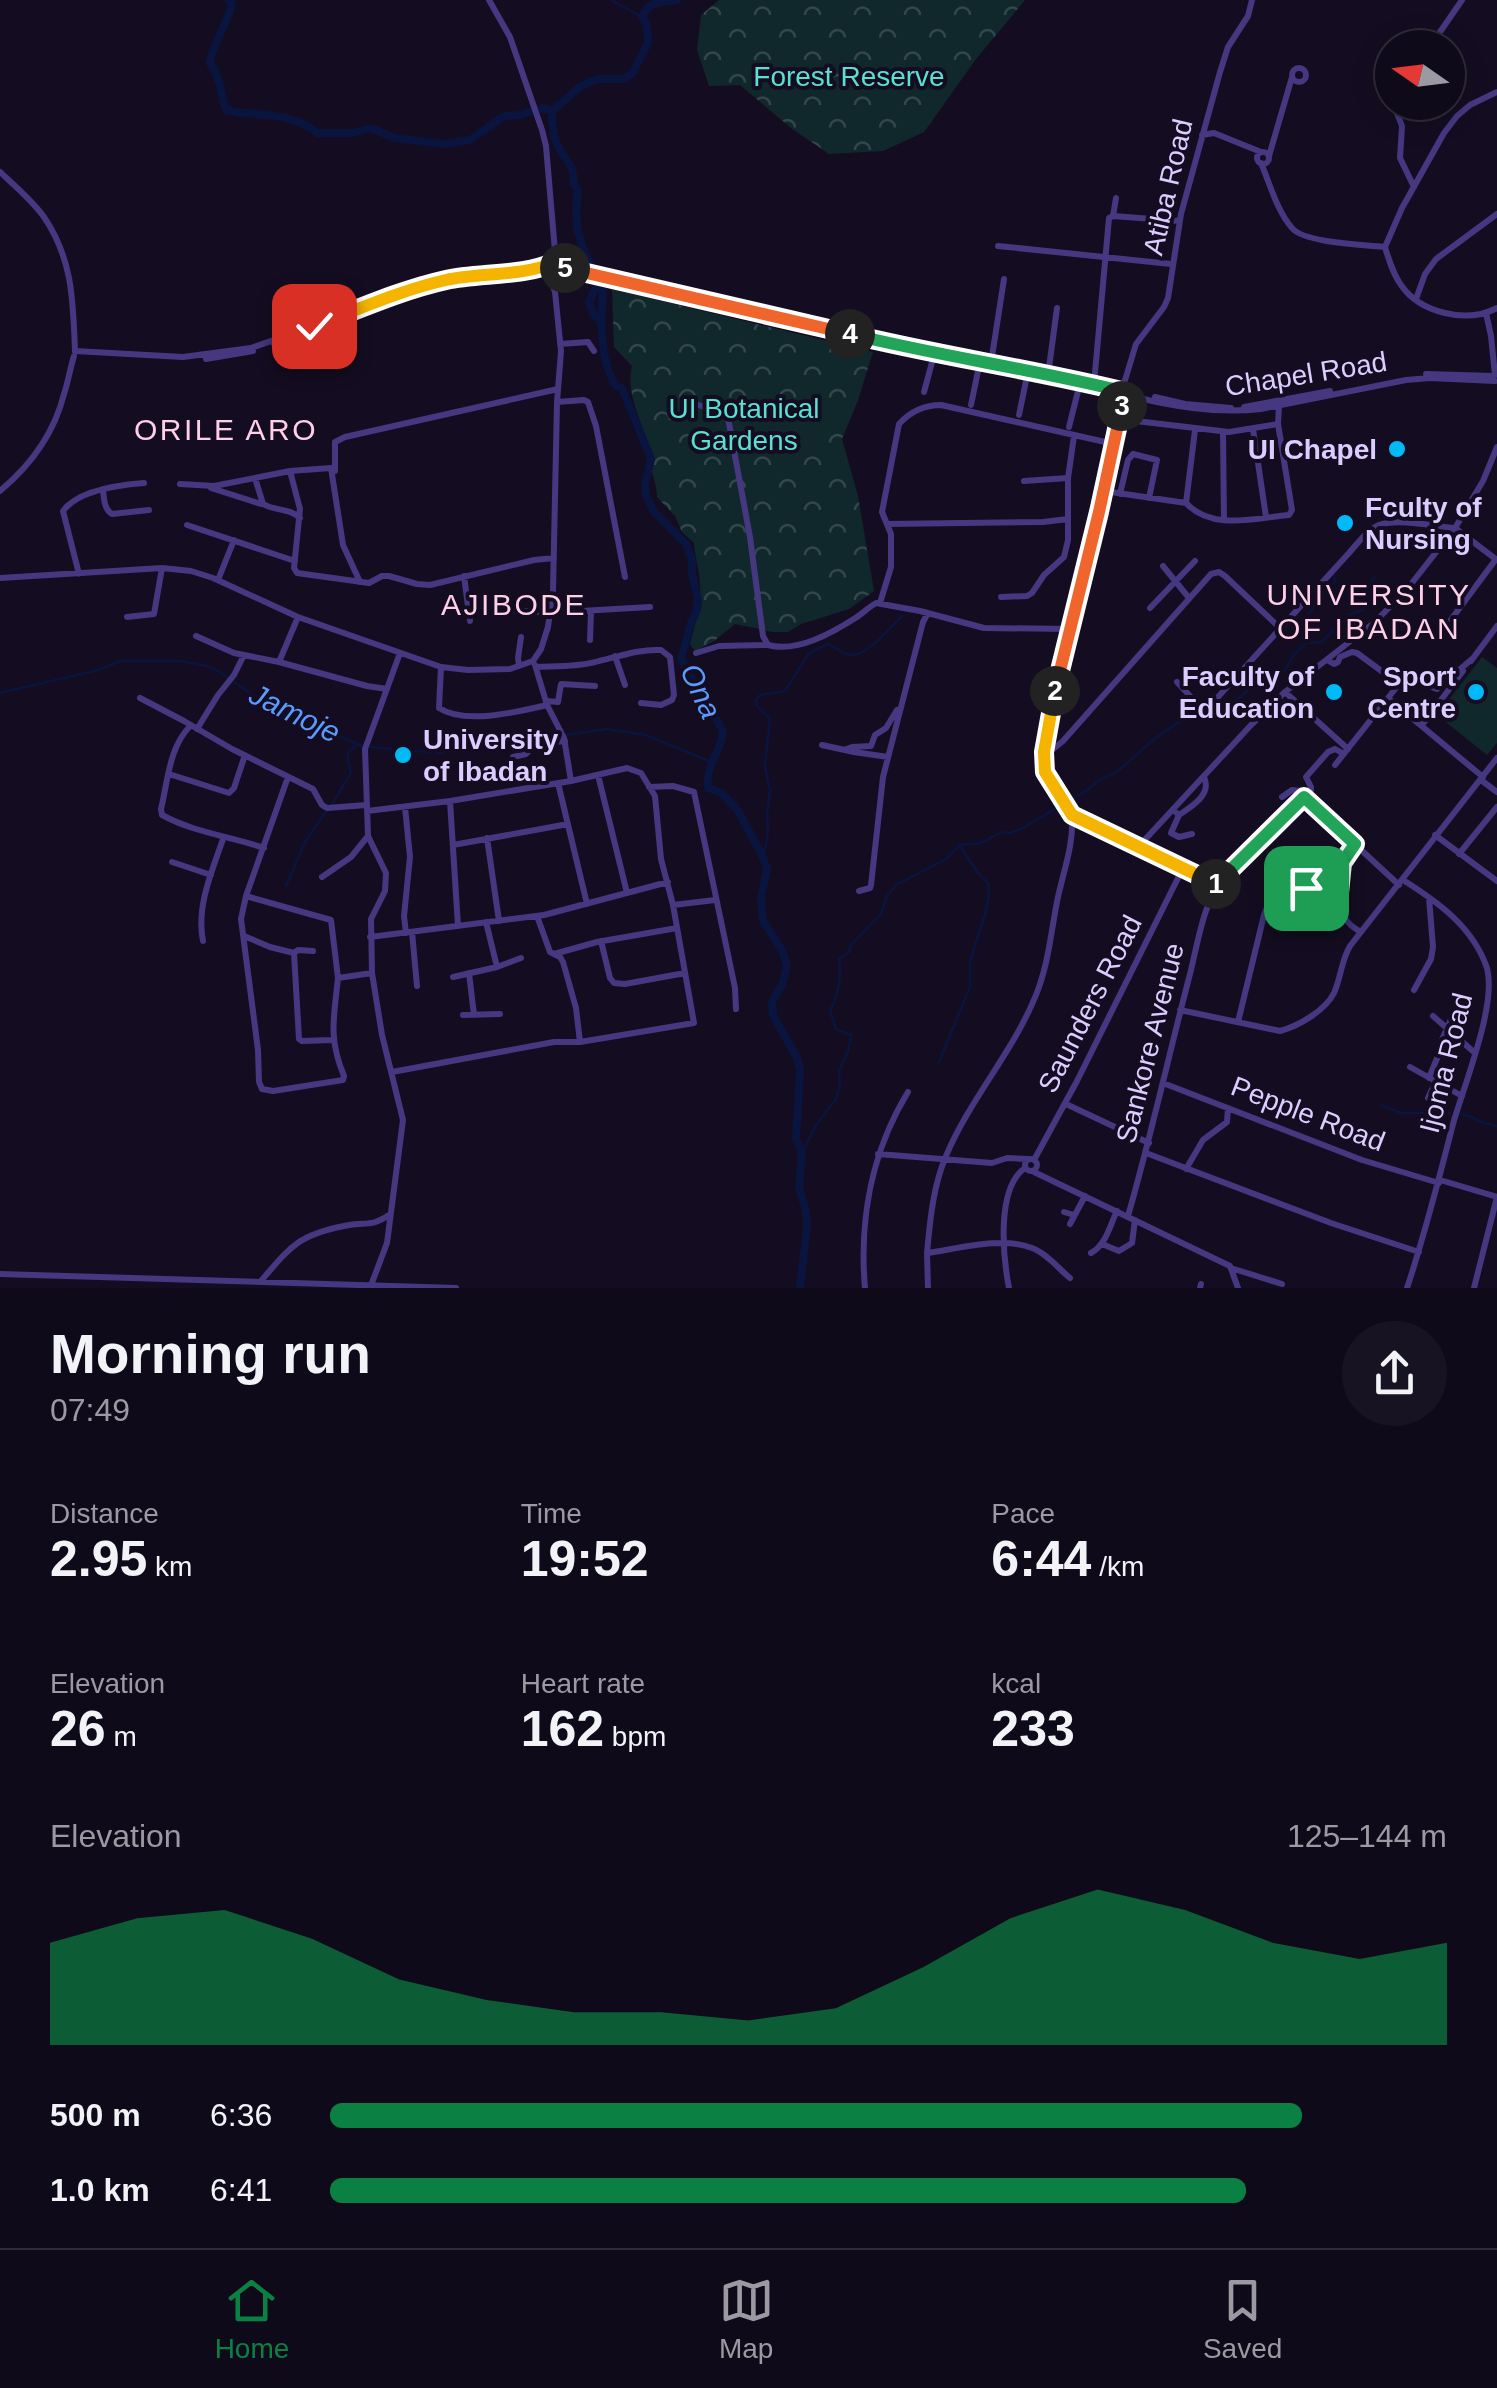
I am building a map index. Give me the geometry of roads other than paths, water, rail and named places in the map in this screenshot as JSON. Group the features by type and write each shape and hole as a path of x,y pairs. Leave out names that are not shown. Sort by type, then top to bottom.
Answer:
{"street":[{"path":"487,0 508,39 546,146 560,344 550,611 534,664 565,741 572,781"},
{"name":"Atiba Road","path":"1123,393 1136,344 1164,306 1170,288 1179,221 1202,134 1224,58 1248,16 1252,0"},
{"path":"1441,30 1462,0"},
{"path":"1292,77 1275,134 1263,157 1266,176 1290,226 1298,234 1312,238 1385,247"},
{"path":"1497,92 1457,116 1402,208 1385,247 1401,286 1430,308 1449,314 1486,314 1497,308"},
{"path":"1400,120 1400,158 1415,188"},
{"path":"1206,124 1214,133"},
{"path":"1202,134 1214,133 1246,145 1263,157"},
{"path":"0,172 42,214 64,256 74,316 73,353 54,424 42,446 0,491"},
{"path":"1114,216 1116,198"},
{"path":"1416,299 1424,274 1436,258 1497,214"},
{"path":"1094,384 1108,218 1179,221"},
{"path":"998,246 1171,264"},
{"path":"73,353 182,357 250,348 442,280 553,269 1080,388 1123,393"},
{"path":"991,363 1004,280"},
{"path":"1048,374 1057,308"},
{"path":"1486,314 1496,375"},
{"path":"560,344 588,342 594,351"},
{"path":"934,356 1048,374 1123,393"},
{"path":"924,392 934,356"},
{"path":"971,405 979,366"},
{"name":"Chapel Road","path":"1123,393 1237,408 1406,376 1496,375"},
{"path":"1019,415 1026,376"},
{"path":"1068,427 1080,388"},
{"path":"360,582 342,545 333,468 335,442 405,422 558,390"},
{"path":"1123,393 1104,491 1041,756 1045,772 1072,815 1218,884"},
{"path":"557,402 588,402 625,576"},
{"path":"689,402 724,412 728,418 768,644"},
{"path":"1104,491 1186,503 1208,519 1288,515 1292,510 1278,424 1279,403"},
{"path":"880,603 891,568 891,534 882,512 899,424 908,414 941,404 1114,444"},
{"path":"1119,419 1224,432 1278,424"},
{"path":"1253,429 1266,517"},
{"path":"1186,503 1195,430"},
{"path":"1224,432 1224,520"},
{"path":"1002,596 1032,594 1064,556 1074,436"},
{"path":"1338,655 1388,610 1455,528 1497,446"},
{"path":"1120,494 1128,460 1134,454 1157,460 1149,498"},
{"path":"180,484 208,486 290,471 333,468"},
{"path":"290,471 298,496 296,571 300,574 360,582 389,576 430,585 554,558"},
{"path":"256,478 262,504"},
{"path":"1024,480 1068,478"},
{"path":"78,574 63,511 70,501 144,483"},
{"path":"208,486 275,510 294,512 300,518"},
{"path":"104,490 104,501 112,514 149,510"},
{"path":"887,524 1068,519"},
{"path":"1176,682 1205,710 1376,527 1392,523 1455,528 1497,559 1438,637"},
{"path":"187,525 296,560"},
{"path":"218,580 234,540"},
{"path":"1150,608 1195,561"},
{"path":"1163,566 1189,598"},
{"path":"127,617 154,614 162,568"},
{"path":"0,578 162,568 190,572 218,580 298,617 441,667 510,669 534,664 580,664 628,652 667,653 674,688 672,700 661,705 641,703"},
{"path":"1044,752 1063,740 1211,574 1219,572 1280,628"},
{"path":"464,576 470,621"},
{"path":"696,654 719,646 768,644 783,648 809,641 880,603 984,628 1070,629"},
{"path":"498,608 650,608"},
{"path":"590,640 591,610"},
{"path":"859,890 871,886 888,757 928,613"},
{"path":"280,662 298,617"},
{"path":"1422,726 1497,626"},
{"path":"196,636 244,655 387,689"},
{"path":"519,666 522,637"},
{"path":"1139,846 1176,812 1284,692 1326,660 1357,653 1399,684"},
{"path":"371,1287 387,1242 403,1120 382,1036 372,973 371,919 386,882 383,866 368,836 364,751 400,654"},
{"path":"244,655 234,675 194,727 176,743 161,809 162,815 220,839 232,838 264,848"},
{"path":"615,656 625,685"},
{"path":"1335,765 1399,684 1410,682 1437,689 1472,659"},
{"path":"441,667 438,708 448,714 510,714 558,702 561,684 595,686"},
{"path":"1284,692 1346,752"},
{"path":"140,698 313,790 327,808 450,801 632,768 641,773 655,796 661,859 674,905 693,1024 580,1042 554,1042 392,1072"},
{"path":"1389,698 1497,792"},
{"path":"844,750 870,746 902,703"},
{"path":"1045,772 1048,724"},
{"path":"1047,734 1052,741 1063,740"},
{"path":"513,757 526,754 536,744 565,741"},
{"path":"822,745 888,757"},
{"name":"Sankore Avenue","path":"1132,1218 1200,931 1218,884 1306,795 1312,787 1306,777 1328,752 1346,752"},
{"path":"169,774 229,793 245,755"},
{"path":"1180,1010 1280,1031 1292,1028 1323,1006 1332,997 1344,956 1497,758"},
{"path":"598,775 627,893"},
{"path":"246,896 331,920 338,978 332,1040 344,1076 341,1082 273,1091 261,1088 241,919 246,896 288,777"},
{"path":"558,783 587,904"},
{"path":"649,786 673,786 694,792 735,988 736,1009"},
{"path":"1282,797 1292,790 1306,795"},
{"name":"Ijoma Road","path":"1306,795 1401,883 1439,904 1472,937 1488,972 1490,995 1476,1054 1408,1288"},
{"path":"450,801 458,926"},
{"path":"405,806 410,857 404,916 417,986"},
{"path":"1459,854 1497,807"},
{"path":"1176,812 1171,833 1179,837 1192,834"},
{"path":"928,1288 931,1216 944,1159 1016,1036 1046,970 1073,832 1072,815"},
{"path":"1073,832 1084,822"},
{"path":"453,845 568,824"},
{"path":"322,877 352,857 368,836"},
{"path":"1434,836 1497,881"},
{"path":"202,941 203,905 224,838"},
{"path":"487,838 499,921"},
{"path":"1355,844 1342,863 1338,903 1349,925 1362,932"},
{"path":"172,862 211,875"},
{"name":"Saunders Road","path":"1009,1288 1004,1243 1010,1190 1066,1104 1184,868"},
{"path":"370,936 538,916 668,882"},
{"path":"1238,1022 1272,898 1306,888 1338,903"},
{"path":"1414,990 1434,948 1429,897"},
{"path":"674,905 715,900"},
{"path":"538,916 552,954"},
{"path":"486,922 498,967"},
{"path":"552,954 678,928"},
{"path":"243,935 294,953 313,950"},
{"path":"601,941 614,983 685,973"},
{"path":"294,953 299,1039 332,1040"},
{"path":"552,954 560,956 563,962 576,1008 580,1042"},
{"path":"454,977 521,958"},
{"path":"338,978 372,973"},
{"path":"469,974 474,1015"},
{"path":"1428,1098 1446,1029 1456,1008"},
{"path":"463,1014 500,1014"},
{"path":"1433,1016 1476,1054"},
{"path":"1410,1067 1462,1096"},
{"name":"Pepple Road","path":"1163,1083 1362,1160 1497,1197"},
{"path":"865,1288 862,1262 868,1197 878,1154 891,1120 908,1092"},
{"path":"1066,1104 1149,1143"},
{"path":"1186,1169 1202,1140 1227,1122 1228,1108"},
{"path":"1146,1153 1419,1252"},
{"path":"878,1154 992,1163 1008,1158 1028,1163 1085,1196 1232,1268 1282,1284"},
{"path":"1070,1224 1085,1196"},
{"path":"1474,1288 1497,1197"},
{"path":"1091,1253 1102,1244 1117,1210"},
{"path":"1064,1212 1074,1215"},
{"path":"260,1282 293,1246 311,1233 374,1224 389,1214"},
{"path":"1102,1244 1120,1251 1132,1243 1132,1218"},
{"path":"927,1254 1004,1243 1032,1248 1070,1278"},
{"path":"1232,1268 1238,1288"},
{"path":"50,1276 51,1288"},
{"path":"3,1277 456,1288"},
{"path":"119,1288 124,1278"}],"waterway":[{"name":"Ona","path":"228,0 232,4 210,63 226,110 297,121 317,133 352,133 371,128 395,138 444,144 470,140 504,116 542,108 552,111"},
{"path":"611,0 642,17"},
{"path":"552,111 581,86 597,79 623,79 632,74 648,43 647,25 642,17 645,12 656,3 677,0"},
{"name":"Ona","path":"552,111 555,138 578,190 576,217 581,242 602,287 605,359 616,386 622,388 651,459 646,495 654,512 686,544 692,559 697,610 681,659 723,731 709,772 708,788 722,793 738,811 767,869 761,897 763,921 782,950 787,966 772,1001 773,1015 800,1069 796,1139 802,1153 799,1187 807,1226 800,1288"},
{"name":"Ona","path":"600,321 589,302 601,284"},
{"path":"1306,642 1314,627 1300,624 1332,586 1334,575"},
{"path":"802,1153 816,1125 836,1099 839,1071 848,1052 851,1035 836,1029 830,1011 839,986 839,959 881,914 896,885 946,859 960,845 981,843 1002,832 1023,828 1118,771 1177,723 1194,716 1199,720 1234,703 1261,678 1278,675 1306,643 1322,642 1349,615 1362,610 1374,578"},
{"path":"762,855 768,830 770,791 765,766 770,719 756,700 760,695 785,691 809,653 828,644 856,655 902,616"},
{"name":"Jamoje","path":"0,693 121,661 180,661 218,671 259,699 282,705 299,723 312,719 362,746"},
{"name":"Jamoje","path":"370,747 439,753 607,729 646,735 711,762"},
{"path":"332,804 351,773 347,754 355,746"},
{"path":"286,886 305,842 327,810"},
{"path":"939,1062 970,987 970,961 989,893 988,883 961,847"},
{"path":"1381,1105 1401,1113 1450,1113"},
{"path":"1461,1114 1497,1126"}],"place":[{"name":"UI Chapel","path":"1397,449"},
{"name":"Fculty of Nursing","path":"1345,523"},
{"name":"Faculty of Education","path":"1334,692"},
{"name":"Sport Centre","path":"1476,692"},
{"name":"University of Ibadan","path":"403,755"}],"district":[{"name":"ORILE ARO","path":"226,429"},
{"name":"AJIBODE","path":"514,604"},
{"name":"UNIVERSITY OF IBADAN","path":"1369,611"}],"park label":[{"name":"Forest Reserve","path":"849,76"},
{"name":"UI Botanical Gardens","path":"744,424"}]}
